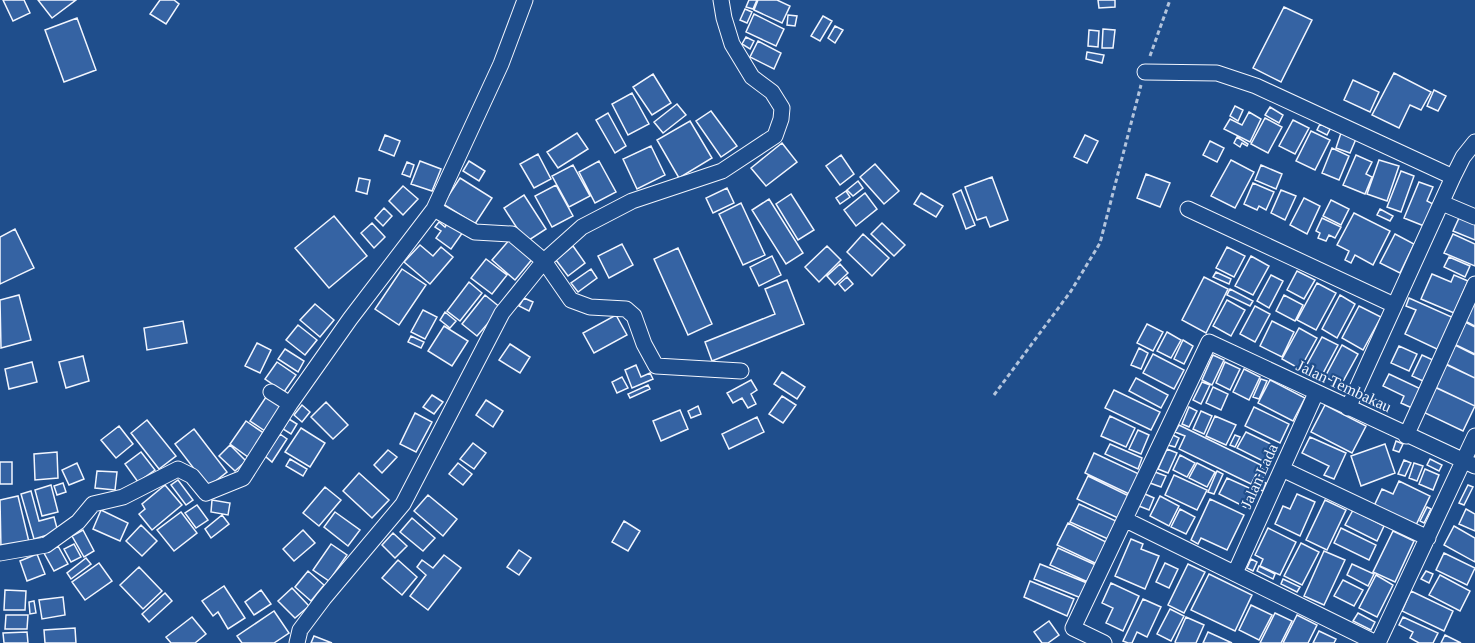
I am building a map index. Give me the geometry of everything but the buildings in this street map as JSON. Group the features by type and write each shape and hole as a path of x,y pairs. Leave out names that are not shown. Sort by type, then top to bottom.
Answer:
{"street":[{"path":"0,554 46,545 78,522 93,504 123,497 178,469 192,476 206,493 243,478 350,318 434,208 501,64 525,0"},
{"path":"297,643 300,630 324,598 403,504 502,313 544,261 582,227 632,201 722,171 775,136 782,108 772,92 752,77 732,44 721,0"},
{"path":"1145,72 1216,73 1234,77 1453,177"},
{"path":"1348,408 1453,177 1463,157 1475,142"},
{"path":"1442,203 1475,217"},
{"path":"434,208 474,232 512,234 544,261 571,300 590,307 626,309 634,316 644,344 656,366 741,371"},
{"path":"1188,209 1394,305"},
{"path":"1407,436 1475,285"},
{"name":"Jalan Tembakau","path":"1126,520 1209,342 1469,464"},
{"path":"271,392 290,405"},
{"name":"Jalan Lada","path":"1235,573 1316,393"},
{"path":"1104,643 1073,628 1126,520 1377,643 1428,538 1469,464 1475,436"},
{"path":"1282,469 1428,538"}],"path":[{"path":"994,395 1071,291 1100,243 1145,72 1170,0"}]}
